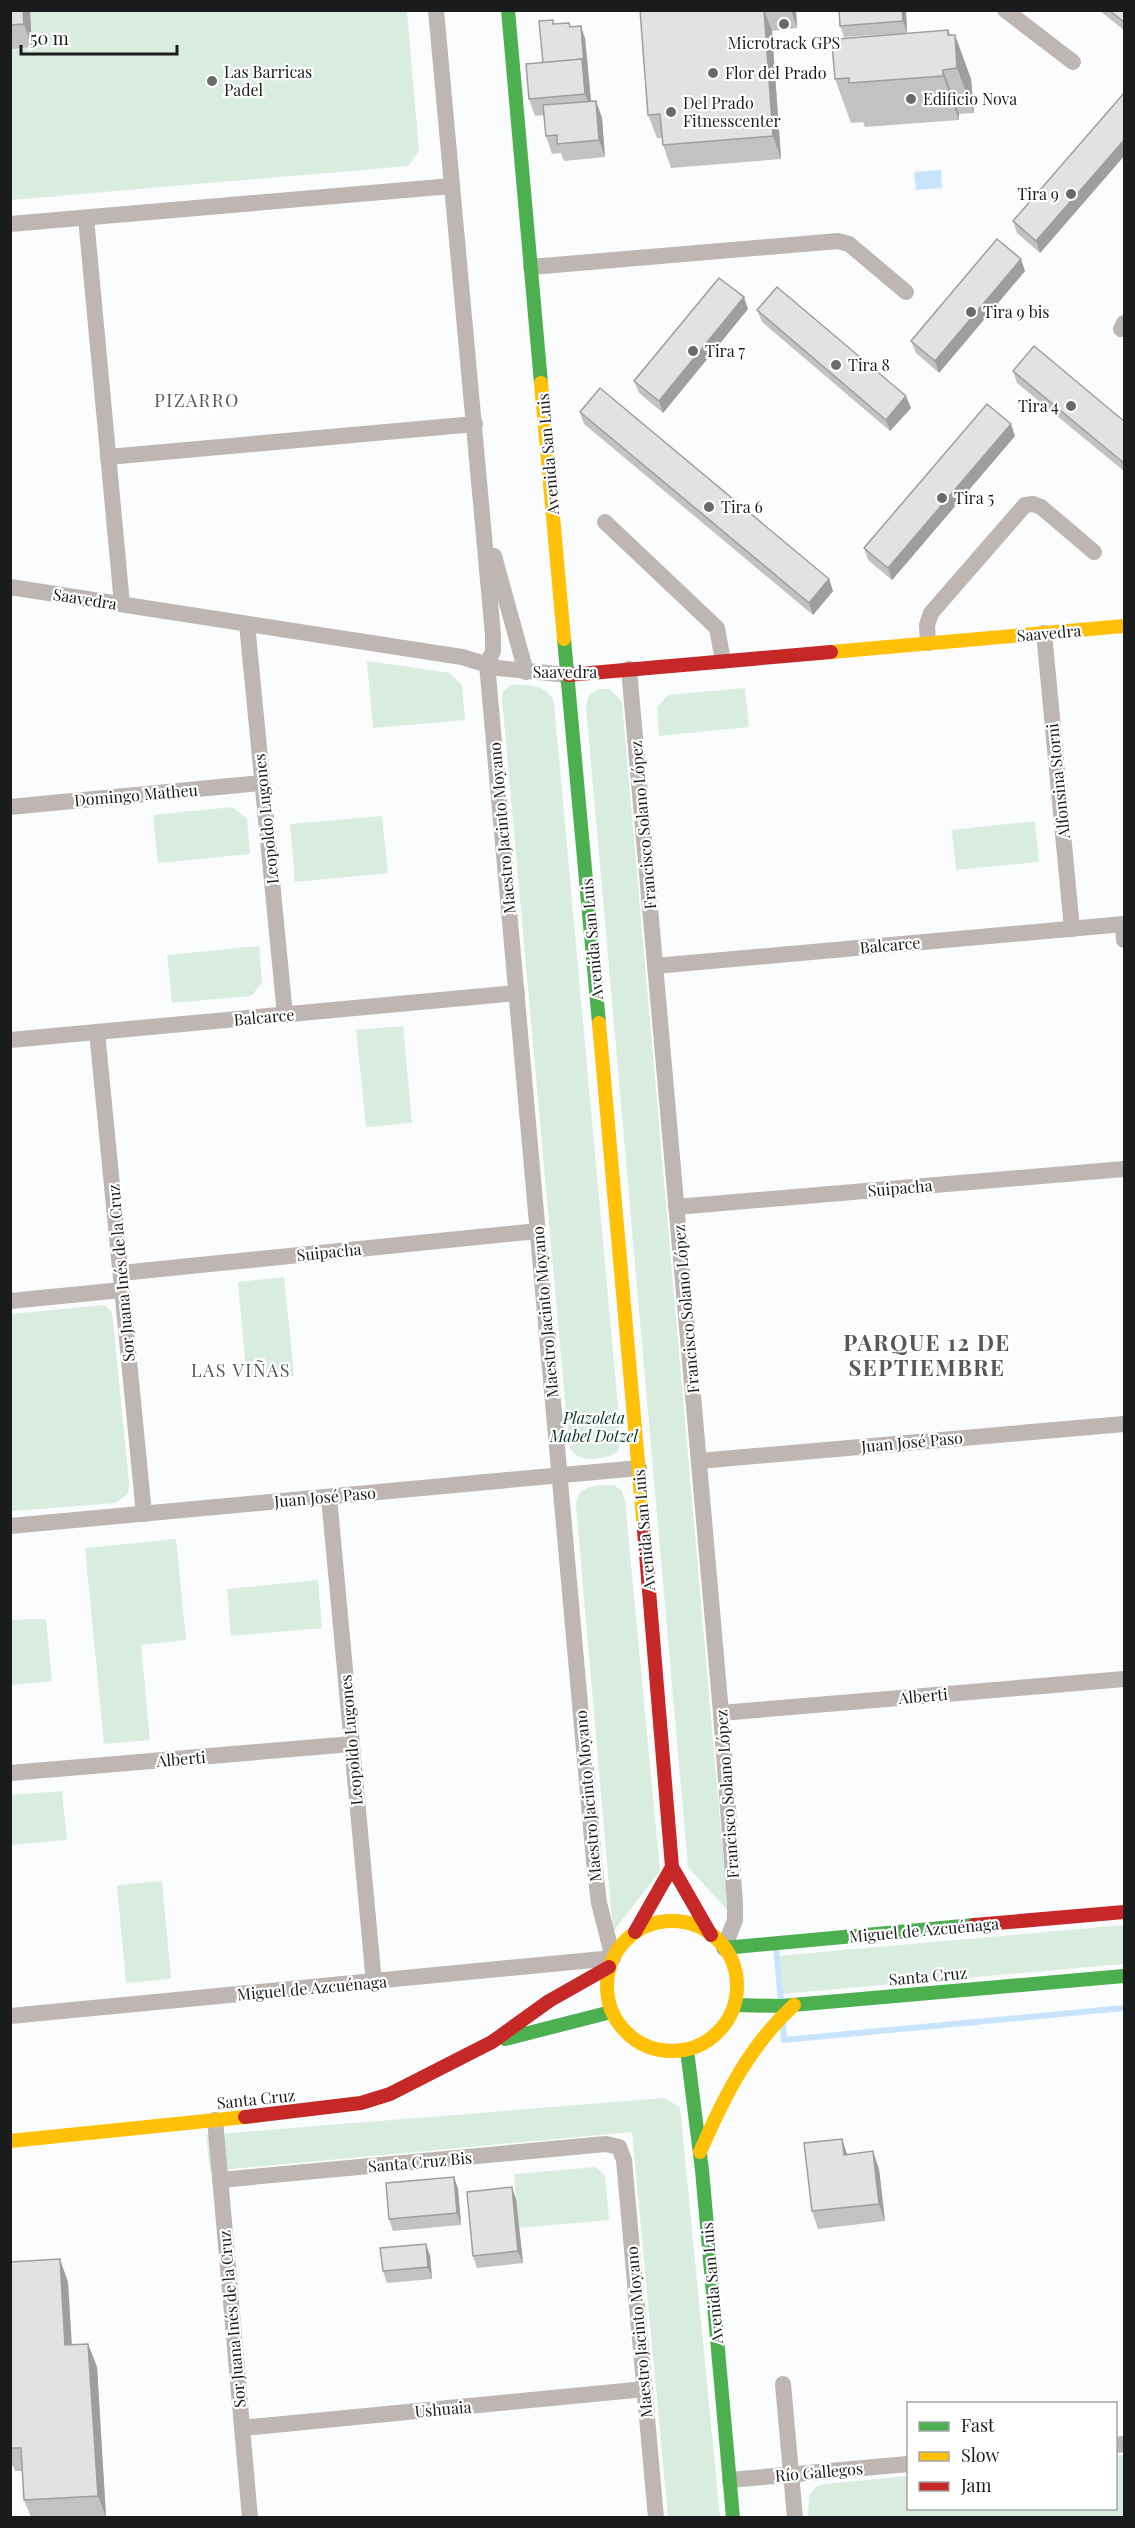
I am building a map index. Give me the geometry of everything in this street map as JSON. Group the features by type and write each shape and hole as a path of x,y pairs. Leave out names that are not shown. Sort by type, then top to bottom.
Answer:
{"main road":[{"name":"Avenida San Luis","path":"508,10 639,1468 672,1867 711,1935"},
{"name":"Saavedra","path":"568,675 1125,626"},
{"name":"Avenida San Luis","path":"611,1963 619,1947 635,1932 672,1867"},
{"name":"Miguel de Azcuénaga","path":"724,1948 1125,1912"},
{"name":"Avenida San Luis","path":"635,1932 656,1922 679,1921 701,1928 711,1935 732,1960 737,1982 735,2005"},
{"path":"611,1963 606,1990 611,2012 624,2031 642,2045 664,2051 687,2050 708,2041 724,2025 735,2005"},
{"name":"Santa Cruz","path":"10,2141 215,2121 361,2103 390,2094 492,2042 549,2001 611,1963"},
{"name":"Santa Cruz","path":"735,2005 794,2005 1125,1976"},
{"path":"700,2153 740,2066 769,2026 794,2005"},
{"name":"Santa Cruz","path":"492,2042 611,2012"},
{"name":"Avenida San Luis","path":"687,2050 700,2153 733,2517"}],"street":[{"path":"436,10 493,640 487,664"},
{"path":"1005,10 1073,62"},
{"path":"10,224 452,186"},
{"path":"86,218 122,604"},
{"path":"531,267 838,241 849,244 906,292"},
{"path":"108,457 475,424"},
{"path":"481,494 486,524 526,672"},
{"path":"928,643 927,626 931,613 1025,505 1033,504 1041,507 1094,552"},
{"path":"605,522 717,628 723,661"},
{"name":"Saavedra","path":"10,587 462,657 526,672 568,675"},
{"name":"Leopoldo Lugones","path":"247,624 285,1015"},
{"name":"Alfonsina Storni","path":"1044,633 1072,929"},
{"name":"Maestro Jacinto Moyano","path":"487,664 594,1861 599,1904 611,1963"},
{"name":"Francisco Solano López","path":"629,669 721,1713 735,1903 735,1920 724,1948"},
{"name":"Domingo Matheu","path":"10,807 262,783"},
{"name":"Balcarce","path":"655,966 1072,929 1124,930"},
{"name":"Balcarce","path":"10,1040 517,993"},
{"name":"Sor Juana Inés de la Cruz","path":"98,1032 144,1514"},
{"name":"Suipacha","path":"676,1207 1125,1169"},
{"name":"Suipacha","path":"121,1273 538,1231"},
{"path":"10,1301 122,1290"},
{"name":"Juan José Paso","path":"699,1461 1125,1424"},
{"name":"Juan José Paso","path":"10,1526 639,1468"},
{"name":"Leopoldo Lugones","path":"329,1497 374,1983"},
{"name":"Alberti","path":"721,1713 1125,1679"},
{"name":"Alberti","path":"10,1773 352,1744"},
{"name":"Miguel de Azcuénaga","path":"10,2016 611,1963"},
{"name":"Sor Juana Inés de la Cruz","path":"215,2121 250,2517"},
{"name":"Santa Cruz Bis","path":"220,2180 606,2144 619,2147"},
{"name":"Maestro Jacinto Moyano","path":"619,2147 624,2160 656,2517"},
{"path":"783,2384 795,2517"},
{"name":"Ushuaia","path":"242,2428 645,2389"},
{"name":"Río Gallegos","path":"730,2480 907,2464"}],"green space":[{"name":"Las Barricas Padel","path":"11,11 407,11 419,151 408,166 11,200"},
{"path":"367,661 450,673 462,685 465,720 373,728"},
{"name":"Plazoleta Mabel Dotzel","path":"511,685 543,689 552,698 554,704 621,1440 618,1451 598,1459 583,1458 572,1451 569,1445 502,698 503,691"},
{"path":"745,688 749,727 659,736 657,707 668,695"},
{"path":"599,689 610,689 622,702 728,1911 688,1867 586,706 589,695"},
{"path":"232,807 247,819 250,854 158,863 153,815"},
{"path":"382,816 388,873 295,882 290,824"},
{"path":"1035,821 1039,862 956,870 952,830"},
{"path":"259,946 262,983 251,996 172,1003 167,955"},
{"path":"403,1026 412,1123 366,1127 356,1030"},
{"path":"284,1277 294,1376 247,1380 238,1282"},
{"path":"104,1305 111,1311 113,1320 129,1484 128,1494 116,1503 11,1511 11,1314"},
{"path":"614,1485 622,1491 625,1501 660,1871 613,1932 576,1505 577,1498 584,1490 595,1486"},
{"path":"176,1539 186,1640 141,1645 150,1740 104,1744 85,1548"},
{"path":"318,1580 322,1628 231,1636 227,1589"},
{"path":"46,1619 52,1681 11,1685 11,1620"},
{"path":"62,1791 67,1840 11,1845 11,1795"},
{"path":"162,1881 171,1979 126,1983 117,1885"},
{"path":"1124,1925 1124,1964 780,1994 777,1956"},
{"path":"664,2098 680,2107 720,2517 668,2517 632,2132 210,2171 206,2135"},
{"path":"596,2167 605,2176 609,2220 519,2228 514,2174"},
{"path":"1124,2455 1124,2517 808,2517 809,2495 816,2487 825,2484 907,2476 907,2510 1117,2510 1117,2456"}],"water":[{"path":"941,170 942,188 916,190 914,172"}],"building":[{"path":"10,10 23,10 24,24 10,25"},
{"name":"Flor del Prado","path":"640,10 764,10 773,136 663,145 660,114 648,115"},
{"path":"839,10 902,10 903,21 840,26"},
{"path":"1109,10 1125,10 1125,23"},
{"path":"553,20 553,24 569,23 570,27 581,26 584,65 582,59 543,63 539,21"},
{"path":"948,30 948,35 955,35 957,68 943,70 943,76 849,83 849,78 835,79 832,44 839,44 838,39"},
{"path":"582,59 585,94 529,99 526,64"},
{"name":"Tira 9","path":"1125,92 1125,139 1036,241 1013,221"},
{"path":"596,101 599,140 557,144 557,135 546,136 543,105"},
{"name":"Tira 9 bis","path":"997,239 1021,259 935,361 911,341"},
{"name":"Tira 7","path":"719,278 744,297 659,401 634,381"},
{"name":"Tira 8","path":"777,287 906,396 886,420 757,310"},
{"name":"Tira 4","path":"1034,346 1125,422 1125,464 1013,371"},
{"name":"Tira 6","path":"600,388 829,579 809,603 580,412"},
{"name":"Tira 5","path":"987,404 1011,424 888,568 864,548"},
{"path":"842,2139 844,2155 873,2151 879,2204 812,2211 804,2143"},
{"path":"454,2177 457,2213 389,2219 386,2183"},
{"path":"512,2187 518,2251 473,2256 467,2192"},
{"path":"426,2244 428,2267 383,2271 380,2248"},
{"path":"60,2259 65,2345 88,2344 98,2496 24,2500 21,2448 10,2448 10,2262"}],"waterway":[{"path":"776,1946 781,2002"},
{"path":"783,2024 784,2040 1124,2008"}],"traffic: fast":[{"path":"508,10 541,383"},
{"path":"564,639 599,1023"},
{"path":"724,1948 974,1925"},
{"path":"735,2005 781,2006 1124,1976"},
{"path":"505,2039 611,2012"},
{"path":"687,2050 702,2170 733,2518"}],"traffic: slow":[{"path":"541,383 564,639"},
{"path":"831,652 1124,626"},
{"path":"599,1023 644,1530"},
{"path":"672,1921 697,1926 718,1940 732,1961 737,1986 732,2011 718,2032 697,2046 672,2051 647,2046 626,2032 612,2011 607,1986 612,1961 626,1940 647,1926 672,1921"},
{"path":"700,2152 739,2073 764,2038 794,2005"},
{"path":"10,2141 245,2117"}],"traffic: jam":[{"path":"568,675 831,652"},
{"path":"644,1530 672,1867 711,1935"},
{"path":"635,1932 672,1867"},
{"path":"974,1925 1124,1912"},
{"path":"245,2117 361,2103 390,2094 492,2042 549,2001 609,1967"}],"place":[{"name":"Microtrack GPS","path":"784,24"},
{"name":"Flor del Prado","path":"713,73"},
{"name":"Las Barricas Padel","path":"212,81"},
{"name":"Edificio Nova","path":"911,99"},
{"name":"Del Prado Fitnesscenter","path":"671,112"},
{"name":"Tira 9","path":"1071,194"},
{"name":"Tira 9 bis","path":"971,312"},
{"name":"Tira 7","path":"693,351"},
{"name":"Tira 8","path":"836,365"},
{"name":"Tira 4","path":"1071,406"},
{"name":"Tira 5","path":"942,498"},
{"name":"Tira 6","path":"709,507"}],"district":[{"name":"PIZARRO","path":"197,401"},
{"name":"PARQUE 12 DE SEPTIEMBRE","path":"927,1356"},
{"name":"LAS VIÑAS","path":"241,1371"}]}
